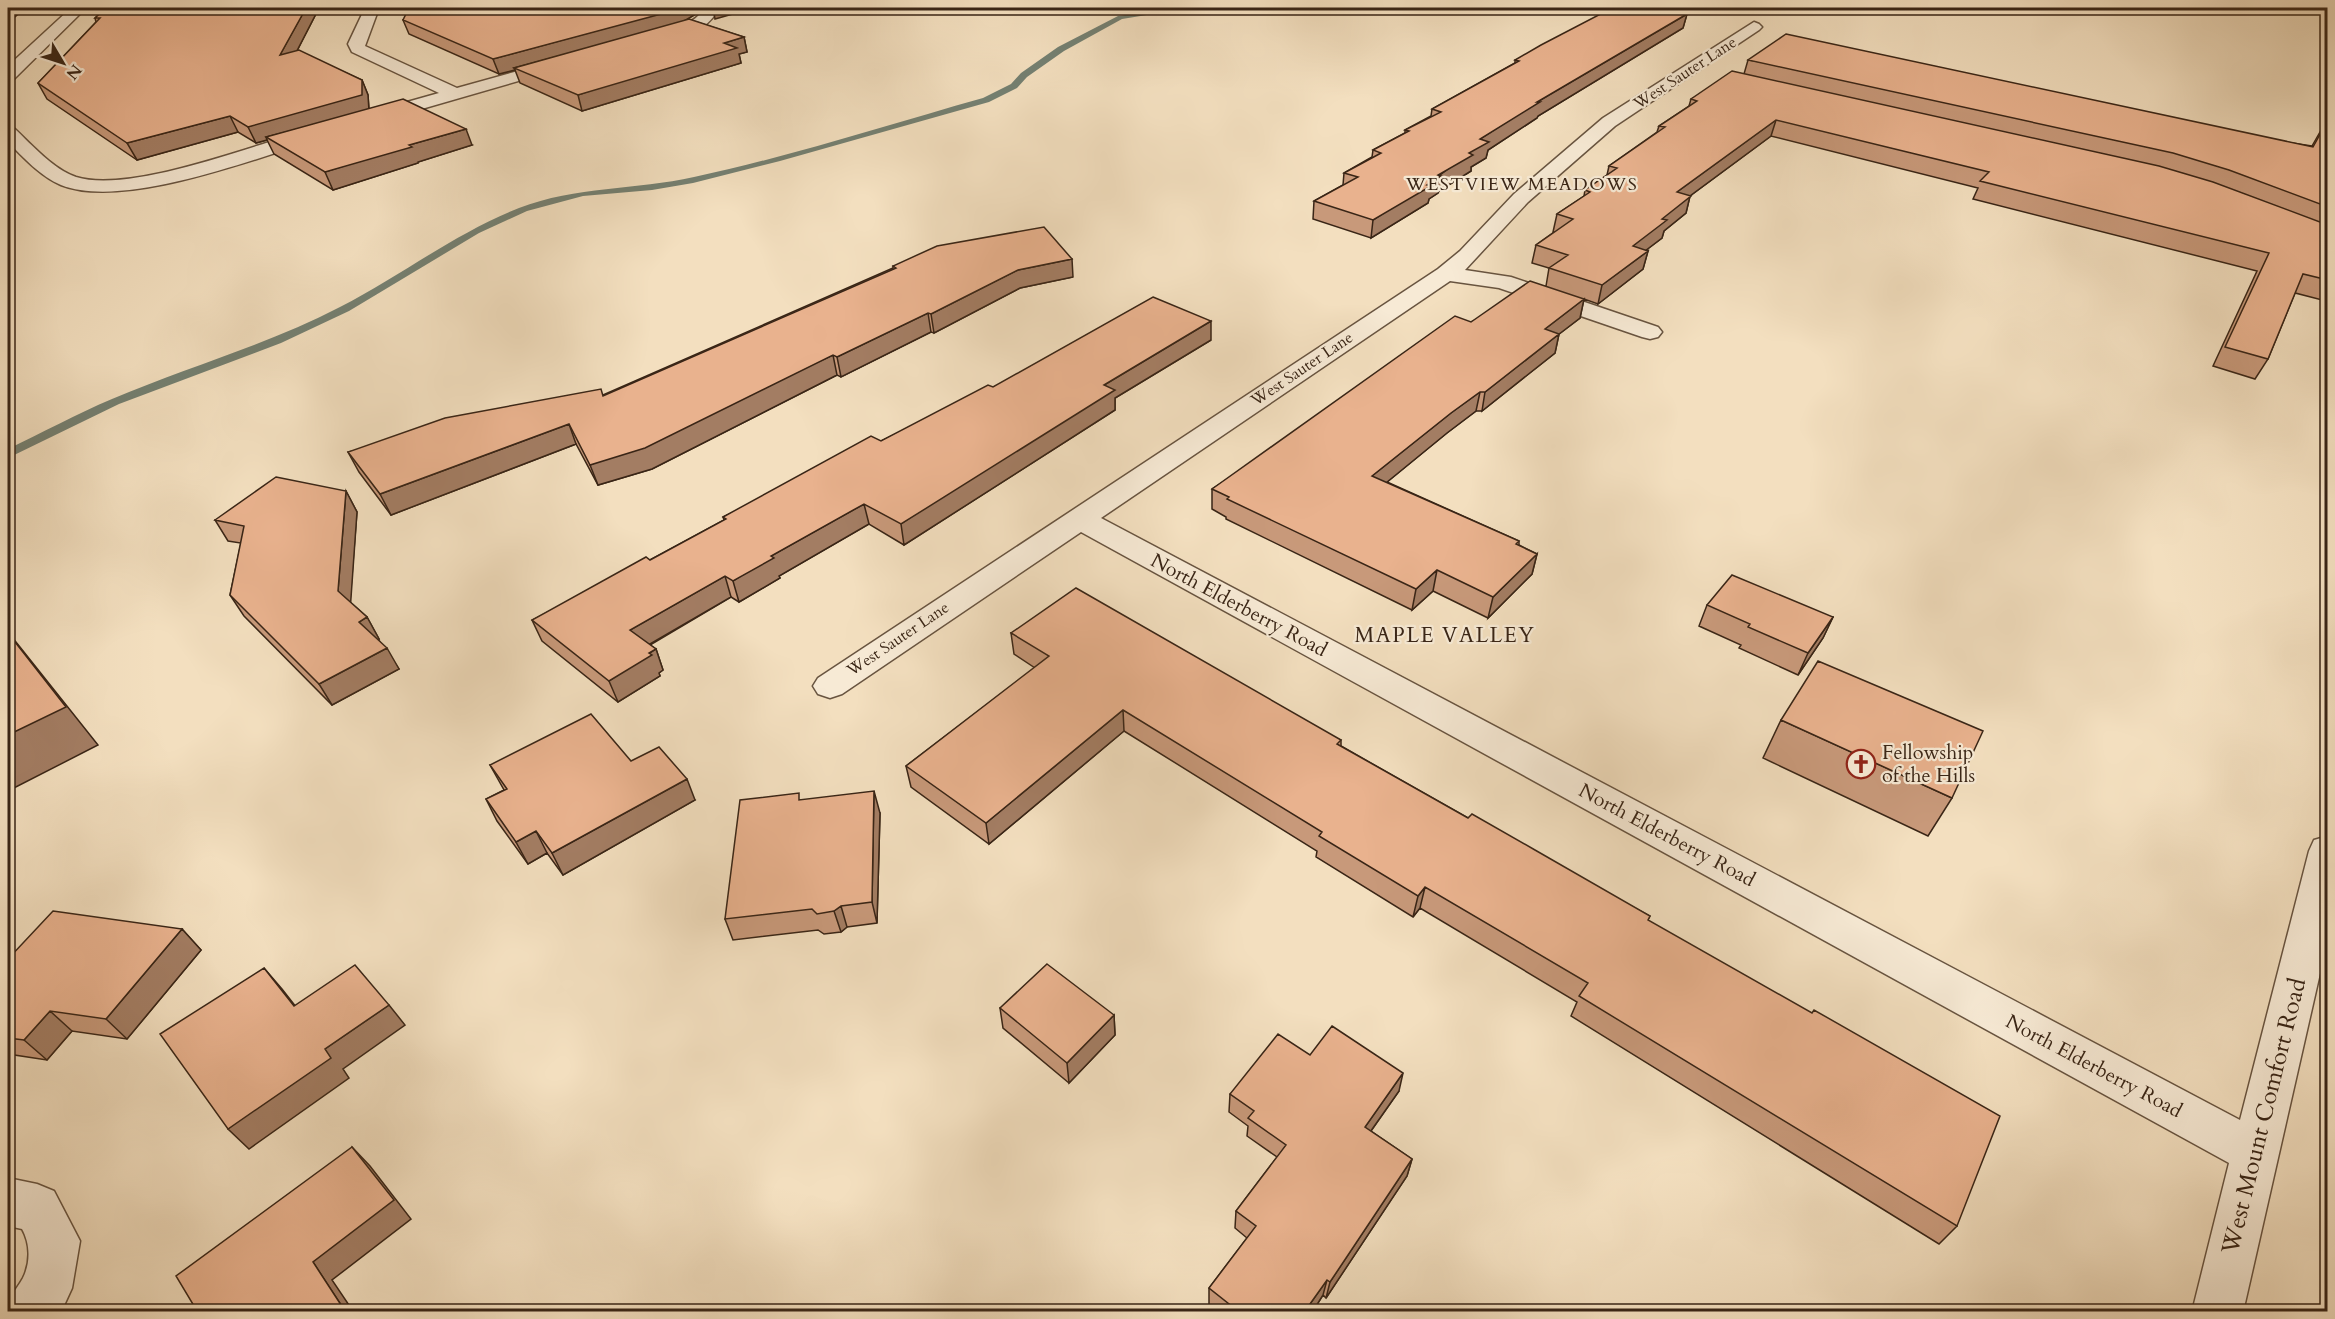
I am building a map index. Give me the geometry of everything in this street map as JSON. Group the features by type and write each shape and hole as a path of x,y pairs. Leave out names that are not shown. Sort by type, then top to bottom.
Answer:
{"street":[{"path":"8,75 79,8"},
{"path":"372,8 356,44 358,49 455,94"},
{"path":"639,42 698,24 706,18 708,13 702,8"},
{"name":"West Sauter Lane","path":"830,686 1446,274 1468,256 1521,198 1609,122 1700,72 1754,27"},
{"path":"353,123 582,58"},
{"path":"8,134 67,181 81,185 104,186 158,179 330,130"},
{"path":"8,161 34,154"},
{"path":"1446,274 1503,282 1650,332"},
{"name":"North Elderberry Road","path":"1078,518 2255,1152"},
{"name":"West Mount Comfort Road","path":"2217,1311 2328,850"},
{"path":"8,1202 37,1208 55,1241 47,1288 28,1311"}],"building":[{"path":"106,8 306,8 280,55 299,50 362,80 362,95 248,127 230,116 127,143 38,83 100,18 95,18"},
{"path":"409,8 679,8 493,59 403,20"},
{"path":"1612,8 1655,8 1687,14 1537,102 1540,102 1480,139 1489,142 1469,153 1473,155 1438,175 1441,176 1427,185 1431,186 1373,220 1314,201 1358,177 1344,173 1381,153 1373,150 1409,131 1405,130 1441,112 1432,109 1519,61 1515,60 1541,45"},
{"path":"689,19 744,37 724,43 737,48 578,95 514,68"},
{"path":"1786,34 2313,147 2328,120 2328,207 2229,170 2173,153 1748,60"},
{"path":"1732,71 2159,166 2213,182 2328,225 2328,280 2303,274 2268,359 2225,347 2269,253 1980,181 1989,172 1776,120 1677,192 1691,196 1662,219 1667,220 1633,246 1648,251 1602,285 1549,268 1568,255 1536,245 1573,219 1557,214 1590,192 1585,190 1617,168 1609,166 1665,127 1659,126 1697,101 1691,99"},
{"path":"403,99 466,129 325,172 266,137"},
{"path":"1044,227 1072,259 1018,270 931,314 928,313 837,357 833,355 645,448 590,465 569,424 380,494 348,452 445,418 601,389 603,396 896,268 893,266 937,246"},
{"path":"1530,281 1584,299 1545,329 1559,334 1485,392 1480,392 1451,413 1372,476 1519,541 1516,544 1537,554 1493,597 1437,570 1416,589 1227,499 1229,497 1212,489 1455,316 1471,322"},
{"path":"1153,297 1211,321 1104,385 1115,390 901,524 864,504 771,556 774,558 733,581 725,576 630,630 656,649 649,653 652,655 609,681 532,620 646,557 650,560 726,519 723,517 871,436 881,441 988,385 993,387"},
{"path":"276,477 346,491 338,591 367,617 359,622 387,648 319,684 230,595 244,526 215,520"},
{"path":"1732,575 1833,617 1808,653 1748,627 1750,624 1707,605"},
{"path":"1076,588 1341,740 1337,744 1468,818 1472,814 1650,916 1648,920 1812,1013 1814,1010 2000,1116 1957,1226 1579,996 1588,983 1425,887 1418,896 1319,836 1322,832 1123,710 986,823 906,766 1049,656 1011,633"},
{"path":"8,633 66,707 8,735"},
{"path":"1818,661 1983,731 1952,798 1781,720"},
{"path":"591,714 631,761 659,747 687,779 552,853 536,831 516,842 486,799 507,789 490,765"},
{"path":"874,791 872,902 841,906 834,911 817,914 812,909 725,919 740,800 799,793 799,800"},
{"path":"53,911 182,929 106,1019 50,1011 24,1040 8,1038 8,959"},
{"path":"1047,964 1114,1015 1067,1063 1000,1008"},
{"path":"355,965 389,1005 325,1049 331,1058 228,1129 160,1034 264,968 294,1006"},
{"path":"1332,1026 1403,1073 1365,1127 1412,1159 1330,1282 1327,1280 1305,1311 1238,1311 1209,1288 1256,1226 1236,1211 1286,1145 1248,1118 1254,1111 1230,1094 1278,1034 1310,1055"},
{"path":"352,1147 394,1200 313,1262 345,1311 197,1311 176,1276"}],"waterway":[{"path":"8,454 115,402 277,341 345,309 476,231 524,209 583,193 652,187 693,180 777,159 986,100 1014,86 1024,75 1061,49 1120,17 1187,8"}],"place":[{"name":"Fellowship of the Hills","path":"1861,764"}],"district":[{"name":"WESTVIEW MEADOWS","path":"1522,184"},
{"name":"MAPLE VALLEY","path":"1445,635"}]}
